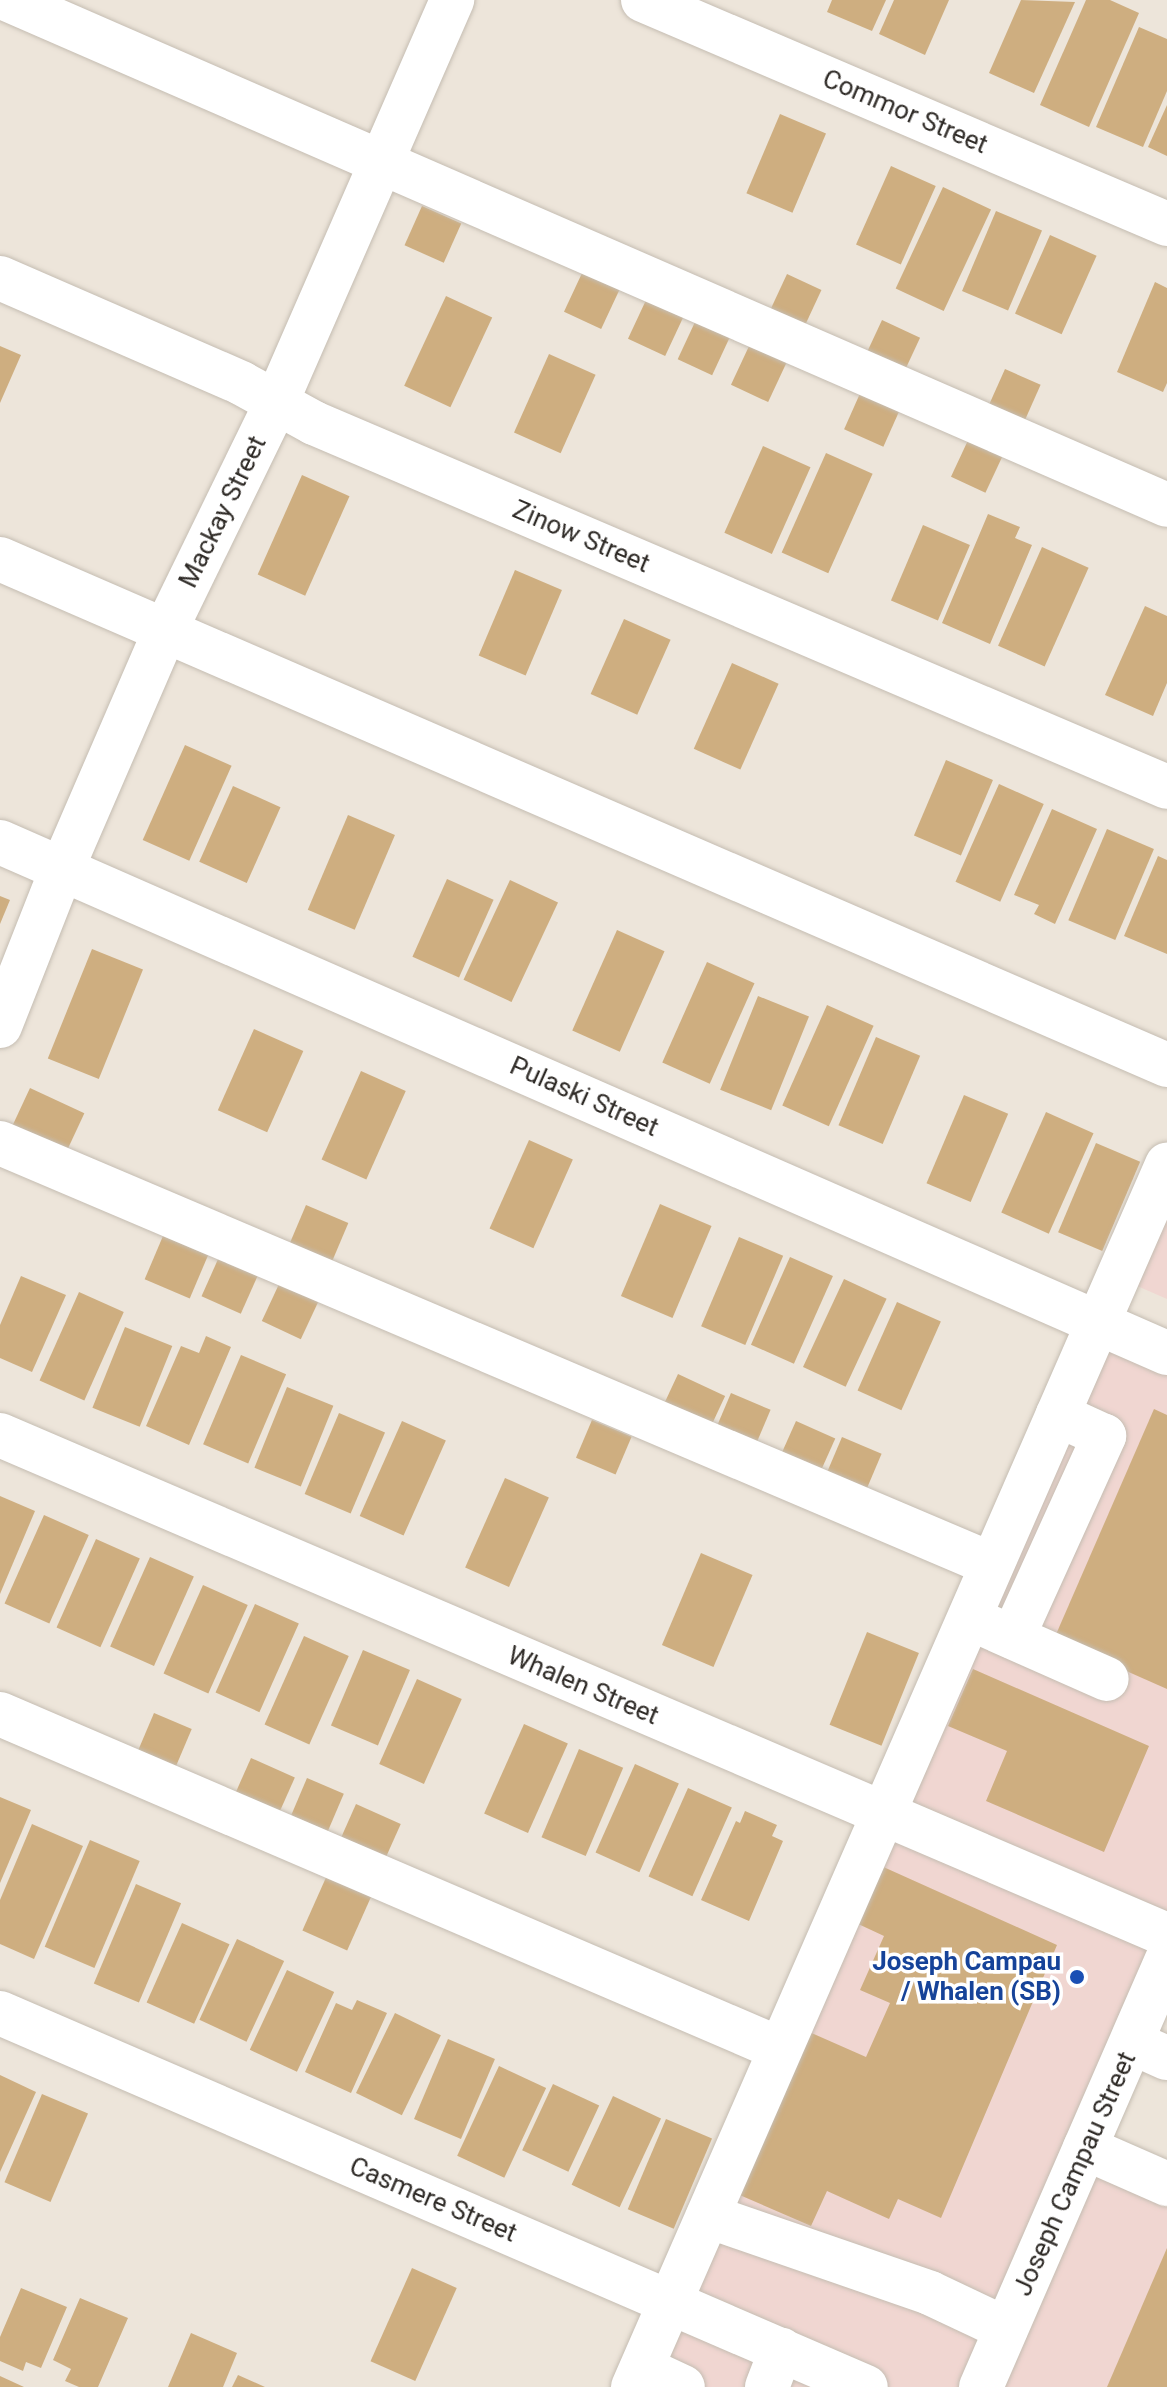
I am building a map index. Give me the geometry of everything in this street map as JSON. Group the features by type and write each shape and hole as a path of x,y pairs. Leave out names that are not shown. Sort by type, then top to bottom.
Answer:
{"street":[{"path":"9,0 1167,505"},
{"name":"Mackay Street","path":"0,1026 62,869 165,631 277,401 452,0"},
{"name":"Commor Street","path":"643,0 1167,224"},
{"name":"Zinow Street","path":"0,278 277,401 314,423 1167,787"},
{"path":"0,559 1167,1065"},
{"name":"Pulaski Street","path":"0,842 1167,1353"},
{"path":"0,1143 991,1564"},
{"path":"683,2387 637,2378 1099,1323 1153,1238 1167,1165"},
{"path":"1013,1637 1104,1436 1058,1415"},
{"name":"Whalen Street","path":"0,1435 1167,1935"},
{"path":"969,1617 1107,1679"},
{"path":"0,1714 780,2049"},
{"name":"Joseph Campau Street","path":"981,2387 1085,2148 1150,2050 1167,1960"},
{"name":"Casmere Street","path":"0,2013 671,2302 774,2369 866,2387"},
{"path":"1085,2148 1167,2184"},
{"path":"708,2216 930,2293 1006,2329"}],"shaded area":[{"path":"1167,1191 1167,1299 1128,1282"},
{"path":"1099,1323 1167,1353 1167,1960 1085,2148 1167,2184 1167,2387 635,2387"}],"building":[{"path":"832,0 886,0 872,31 827,12"},
{"path":"894,0 949,0 925,55 879,34"},
{"path":"1021,0 1075,2 1034,93 989,73"},
{"path":"1086,0 1110,0 1139,13 1089,127 1040,105"},
{"path":"1139,27 1167,39 1167,91 1143,147 1096,127"},
{"path":"1167,105 1167,156 1148,147"},
{"path":"780,114 826,134 792,213 746,193"},
{"path":"891,166 936,186 901,264 856,245"},
{"path":"943,187 991,209 944,311 896,289"},
{"path":"422,206 461,223 444,263 405,245"},
{"path":"996,211 1042,231 1008,311 962,291"},
{"path":"1050,235 1097,256 1062,334 1015,314"},
{"path":"583,271 620,288 601,329 564,312"},
{"path":"787,274 821,290 804,327 770,311"},
{"path":"1155,282 1167,288 1167,383 1163,392 1117,372"},
{"path":"446,296 492,318 450,407 404,386"},
{"path":"647,298 684,315 665,356 628,339"},
{"path":"882,320 920,338 904,372 866,354"},
{"path":"695,322 729,338 712,375 678,359"},
{"path":"750,344 787,361 768,402 731,385"},
{"path":"0,346 21,355 0,403"},
{"path":"549,354 596,375 561,453 514,433"},
{"path":"1005,369 1041,385 1022,426 987,410"},
{"path":"862,389 901,406 883,447 844,429"},
{"path":"970,436 1004,452 985,493 951,477"},
{"path":"763,446 811,467 772,554 724,533"},
{"path":"826,453 873,474 828,573 782,553"},
{"path":"302,475 350,496 305,596 258,575"},
{"path":"988,514 1020,527 1015,538 1032,545 990,644 942,623"},
{"path":"923,525 970,545 938,620 891,600"},
{"path":"1042,547 1089,568 1045,666 998,646"},
{"path":"515,570 562,590 526,676 479,656"},
{"path":"1145,606 1167,616 1167,683 1153,716 1105,695"},
{"path":"624,619 671,640 637,715 591,694"},
{"path":"732,663 779,684 740,770 694,749"},
{"path":"185,745 232,766 189,861 143,840"},
{"path":"946,760 993,780 961,855 914,835"},
{"path":"999,784 1044,804 1000,902 955,882"},
{"path":"233,786 281,807 247,883 199,862"},
{"path":"1052,809 1097,829 1055,924 1034,914 1039,905 1014,895"},
{"path":"348,815 395,835 355,930 308,910"},
{"path":"1107,829 1154,849 1115,940 1068,920"},
{"path":"1158,856 1167,860 1167,954 1124,936"},
{"path":"447,879 494,900 459,977 412,957"},
{"path":"510,880 558,902 512,1002 464,980"},
{"path":"0,896 10,900 0,924"},
{"path":"617,930 665,951 620,1052 572,1030"},
{"path":"92,949 143,970 99,1079 48,1058"},
{"path":"707,962 755,983 710,1084 662,1062"},
{"path":"758,996 809,1017 771,1110 720,1090"},
{"path":"827,1005 874,1026 829,1126 782,1105"},
{"path":"254,1029 303,1051 267,1132 218,1110"},
{"path":"876,1037 920,1056 883,1144 838,1125"},
{"path":"361,1071 406,1091 366,1180 322,1160"},
{"path":"30,1088 84,1113 66,1152 12,1127"},
{"path":"964,1095 1008,1114 971,1202 926,1183"},
{"path":"1046,1112 1094,1133 1049,1234 1001,1212"},
{"path":"529,1140 573,1160 533,1248 490,1229"},
{"path":"1096,1143 1140,1162 1102,1251 1058,1232"},
{"path":"660,1204 712,1226 672,1318 621,1296"},
{"path":"306,1205 348,1223 331,1264 288,1246"},
{"path":"163,1236 208,1255 190,1298 145,1279"},
{"path":"739,1237 783,1256 745,1345 701,1326"},
{"path":"219,1257 258,1274 241,1314 202,1296"},
{"path":"790,1257 833,1276 794,1364 751,1345"},
{"path":"21,1276 66,1295 32,1372 0,1358 0,1325"},
{"path":"844,1279 887,1299 846,1387 803,1367"},
{"path":"280,1282 319,1300 301,1339 262,1321"},
{"path":"79,1292 124,1312 84,1401 40,1381"},
{"path":"897,1302 941,1322 901,1410 858,1391"},
{"path":"125,1327 172,1346 140,1427 92,1408"},
{"path":"206,1336 231,1347 189,1445 146,1426 181,1346 199,1353"},
{"path":"241,1355 286,1374 248,1463 203,1444"},
{"path":"678,1374 725,1396 707,1434 660,1412"},
{"path":"287,1387 333,1406 301,1486 254,1468"},
{"path":"731,1393 771,1410 755,1448 715,1431"},
{"path":"1154,1409 1167,1415 1167,1689 1054,1639"},
{"path":"339,1413 385,1433 351,1514 305,1494"},
{"path":"592,1420 632,1437 616,1475 576,1458"},
{"path":"402,1421 446,1441 404,1536 360,1516"},
{"path":"796,1421 835,1438 818,1477 779,1459"},
{"path":"842,1437 882,1454 865,1492 826,1476"},
{"path":"505,1478 549,1498 509,1587 465,1568"},
{"path":"0,1496 35,1511 0,1594"},
{"path":"44,1515 89,1535 49,1624 5,1604"},
{"path":"96,1539 140,1559 100,1647 57,1628"},
{"path":"701,1553 753,1575 713,1667 662,1645"},
{"path":"150,1557 194,1577 154,1666 110,1647"},
{"path":"203,1585 248,1605 208,1694 164,1674"},
{"path":"255,1604 299,1624 259,1712 216,1693"},
{"path":"867,1632 919,1653 881,1746 830,1725"},
{"path":"304,1636 349,1656 309,1745 265,1725"},
{"path":"363,1650 410,1670 378,1745 331,1725"},
{"path":"973,1669 1149,1746 1104,1852 986,1801 1007,1751 948,1726"},
{"path":"417,1679 462,1699 424,1784 379,1764"},
{"path":"154,1713 192,1729 176,1767 138,1751"},
{"path":"524,1724 568,1744 528,1833 484,1814"},
{"path":"579,1749 623,1768 586,1856 541,1837"},
{"path":"251,1758 295,1778 279,1813 235,1794"},
{"path":"635,1764 679,1784 639,1872 596,1853"},
{"path":"307,1778 344,1794 328,1831 291,1816"},
{"path":"688,1788 732,1808 692,1896 649,1877"},
{"path":"0,1797 31,1810 0,1883"},
{"path":"356,1804 401,1824 385,1860 340,1840"},
{"path":"745,1811 777,1825 772,1836 783,1841 749,1921 701,1900 736,1821 740,1823"},
{"path":"32,1824 83,1846 34,1959 0,1944 0,1900"},
{"path":"90,1840 140,1861 94,1968 45,1947"},
{"path":"879,1865 1057,1945 941,2218 898,2199 889,2219 827,2191 811,2226 735,2193 807,2031 866,2057 890,2003 860,1990 884,1936 854,1922"},
{"path":"328,1873 373,1893 347,1950 302,1931"},
{"path":"136,1884 181,1903 139,2003 94,1983"},
{"path":"182,1923 230,1944 194,2024 147,2002"},
{"path":"237,1939 284,1961 247,2042 199,2020"},
{"path":"287,1970 334,1992 297,2072 250,2050"},
{"path":"357,2000 387,2013 351,2093 305,2072 336,2003 352,2010"},
{"path":"395,2013 441,2035 402,2115 356,2093"},
{"path":"448,2039 495,2059 461,2139 414,2119"},
{"path":"499,2066 546,2088 504,2178 457,2156"},
{"path":"0,2075 36,2092 0,2172"},
{"path":"553,2084 599,2106 568,2172 522,2150"},
{"path":"42,2094 88,2114 51,2202 4,2182"},
{"path":"613,2096 661,2118 620,2207 572,2185"},
{"path":"666,2119 712,2139 674,2229 628,2209"},
{"path":"1167,2248 1167,2387 1107,2387"},
{"path":"412,2268 457,2288 415,2381 371,2361"},
{"path":"21,2288 67,2307 41,2368 26,2362 23,2371 0,2361 0,2337"},
{"path":"80,2298 128,2318 98,2387 79,2387 65,2381 71,2369 53,2360"},
{"path":"191,2333 237,2353 223,2387 168,2387"},
{"path":"238,2375 265,2387 232,2387"},
{"path":"0,2376 24,2387 0,2387"}],"place":[{"name":"Joseph Campau / Whalen (SB)","path":"1077,1977"}]}
